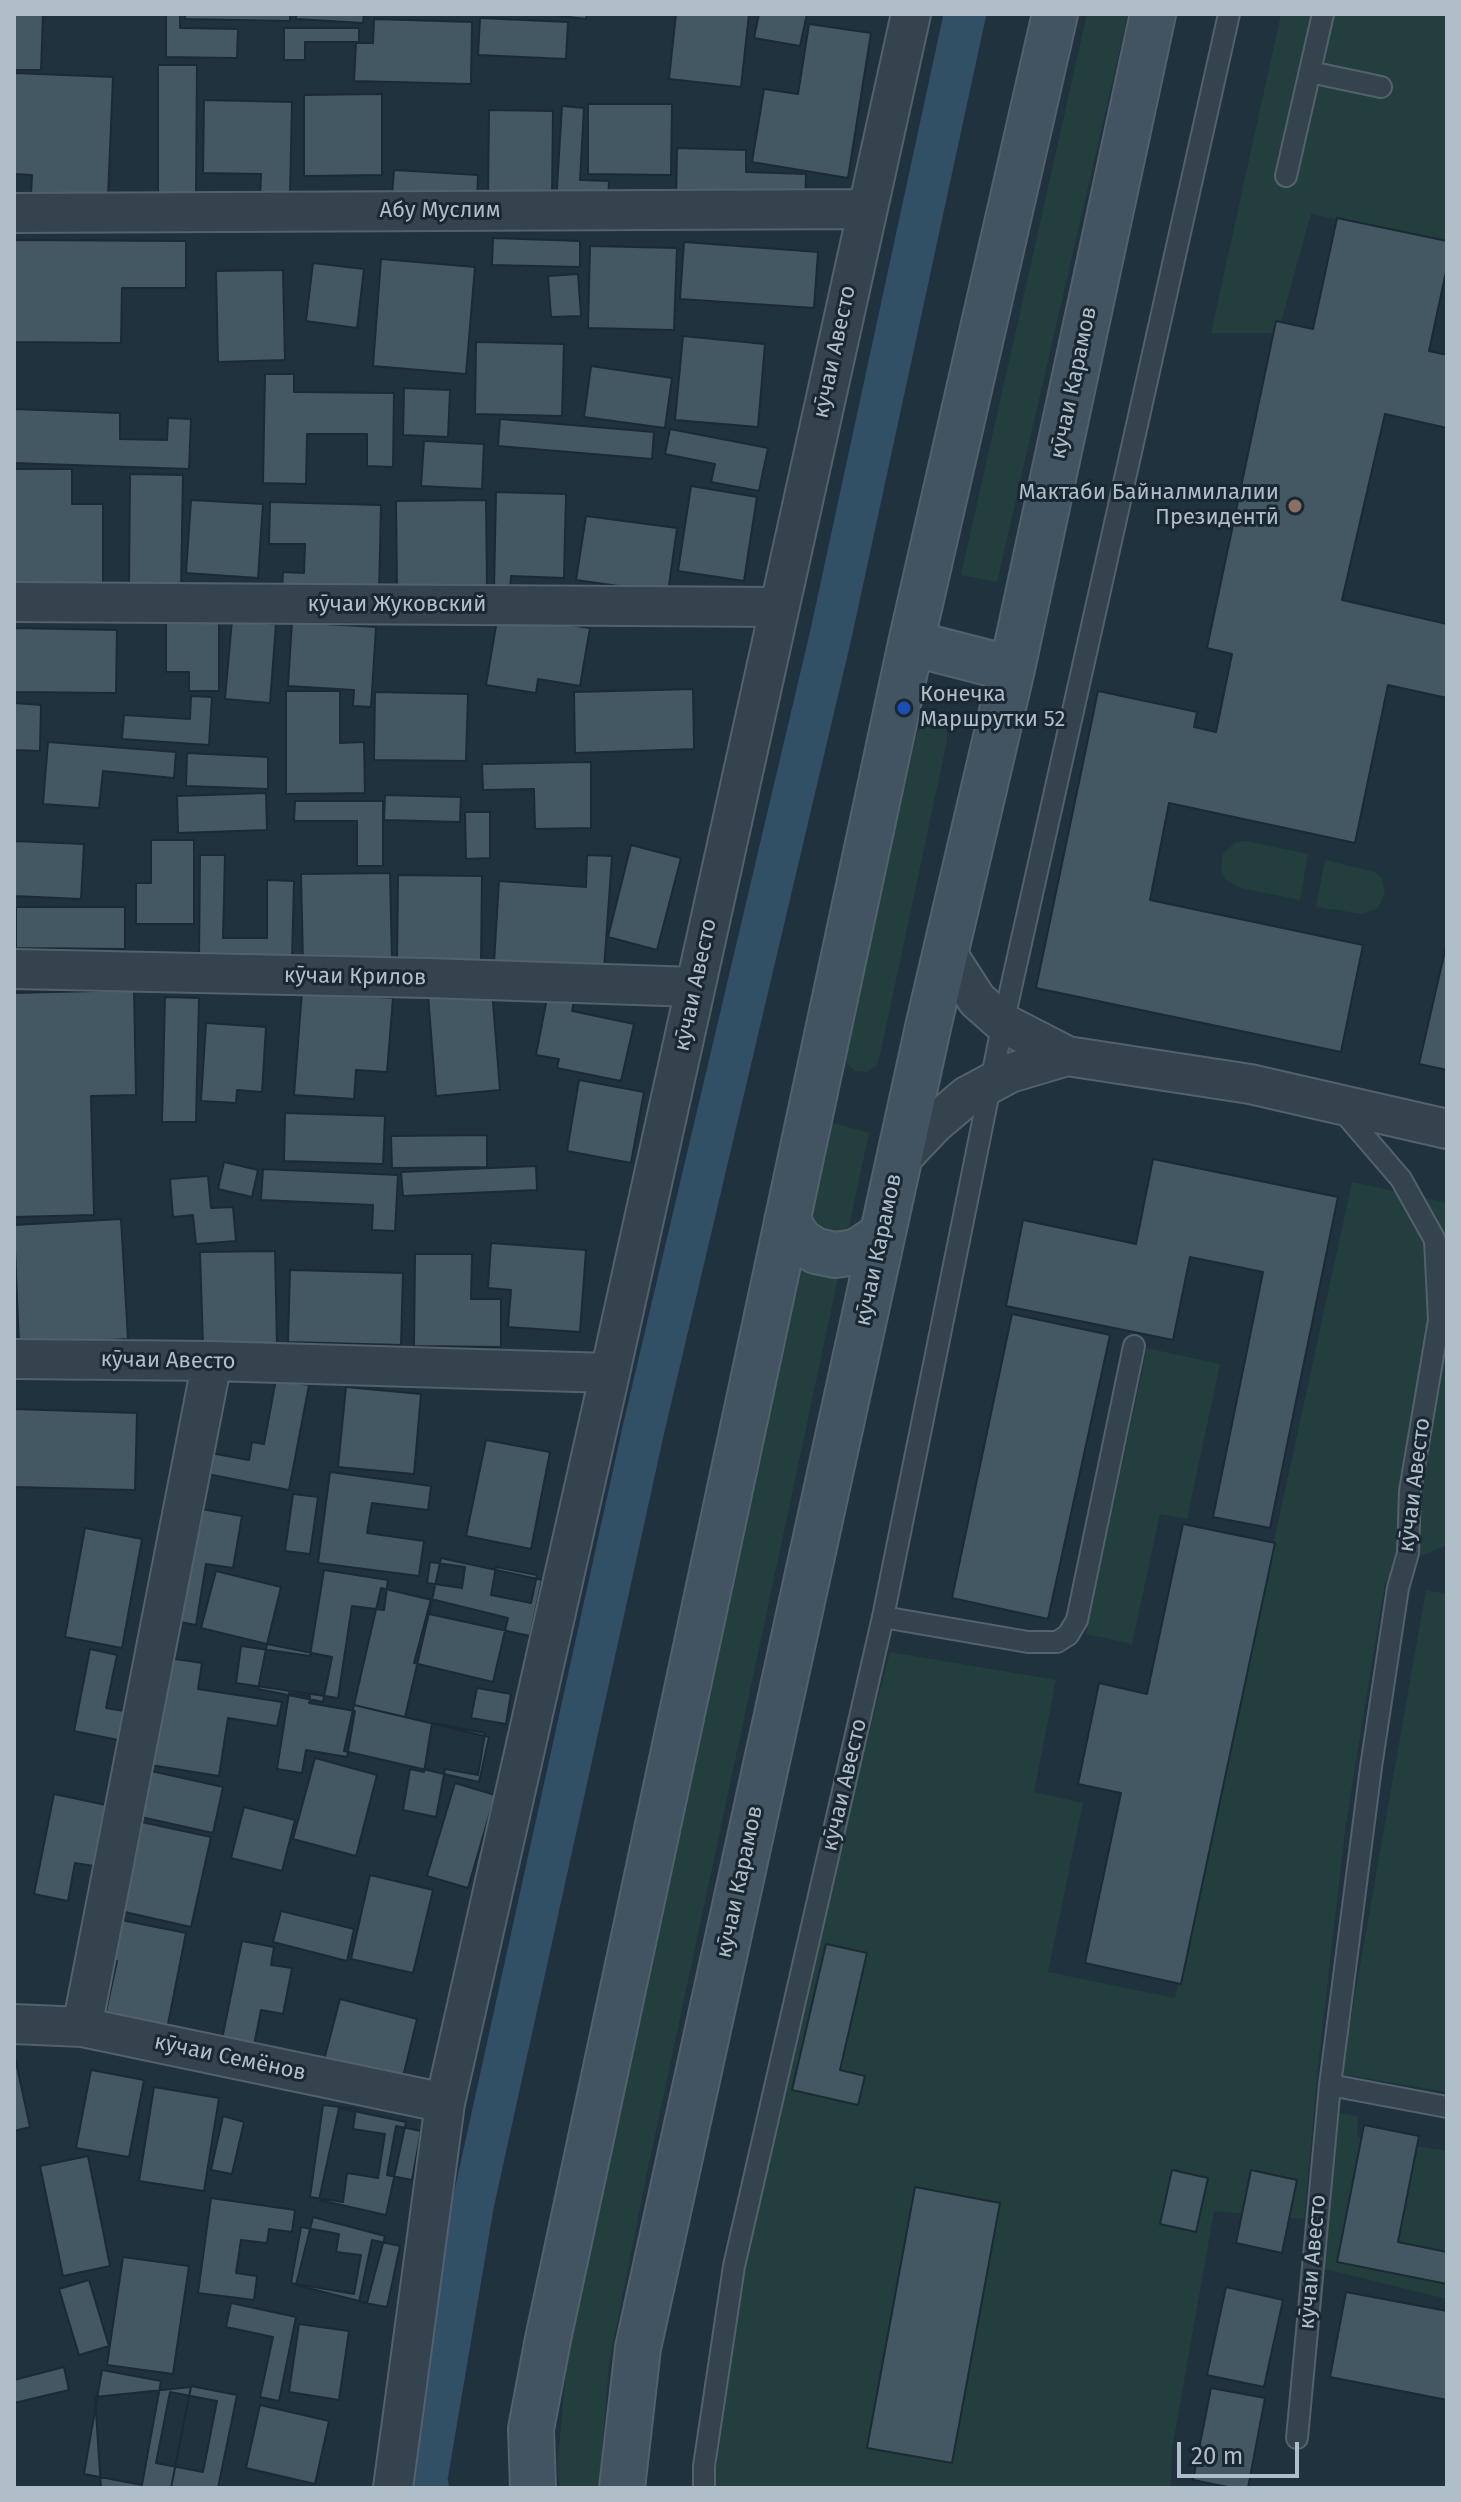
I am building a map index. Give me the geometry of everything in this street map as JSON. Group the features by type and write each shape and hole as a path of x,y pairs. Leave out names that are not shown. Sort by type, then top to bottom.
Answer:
{"main road":[{"path":"533,2488 531,2429 548,2339 911,643 1055,14"},
{"name":"кӯчаи Карамов","path":"622,2488 638,2348 898,1162 1012,669 1153,14"},
{"path":"911,643 1012,669"},
{"path":"787,1221 800,1241 816,1251 835,1255 856,1252 882,1235"}],"street":[{"name":"кӯчаи Авесто","path":"14,1359 212,1361 610,1373 911,14"},
{"name":"Абу Муслим","path":"14,213 866,209"},
{"name":"кӯчаи Жуковский","path":"14,602 779,607"},
{"path":"946,952 977,1000 1003,1023 1067,1056 1250,1084 1447,1129"},
{"name":"кӯчаи Крилов","path":"14,969 695,987"},
{"path":"898,1162 967,1096 1010,1073 1067,1056"},
{"path":"82,2027 212,1361"},
{"path":"393,2488 445,2103 610,1373"},
{"name":"кӯчаи Семёнов","path":"14,2024 82,2027 445,2103"}],"lane":[{"name":"кӯчаи Авесто","path":"704,2488 704,2466 734,2266 883,1617 1003,1023 1229,14"},
{"path":"1286,176 1323,14"},
{"path":"1310,72 1381,87"},
{"name":"кӯчаи Авесто","path":"1297,2438 1330,2085 1371,1767 1398,1588 1408,1553 1410,1491 1439,1320 1435,1240 1401,1179 1338,1105"},
{"path":"883,1617 1028,1642 1057,1642 1068,1635 1077,1620 1134,1346"},
{"path":"1330,2085 1447,2107"}],"green space":[{"path":"1087,14 1128,14 997,582 961,575"},
{"path":"1281,14 1447,14 1447,244 1311,214 1278,333 1211,333"},
{"path":"931,721 941,723 947,731 947,741 880,1055 876,1066 867,1072 855,1071 847,1063 845,1052 917,733 922,724"},
{"path":"1246,841 1308,854 1300,900 1241,888 1225,879 1221,870 1223,853 1237,842"},
{"path":"1325,860 1375,872 1381,877 1385,893 1378,908 1363,914 1316,907"},
{"path":"830,1122 869,1133 609,2363 602,2488 560,2488 557,2469 568,2349"},
{"path":"1352,1182 1447,1203 1447,1545 1418,1557 1385,1582 1346,1824 1304,2219 1214,2211 1172,2449 1171,2488 713,2488 767,2122 890,1652 1056,1680 1034,1792 1083,1803 1048,1972 1175,1998"},
{"path":"1147,1348 1220,1364 1187,1519 1160,1514 1132,1644 1086,1634"},
{"path":"1426,1590 1447,1594 1447,2092 1341,2074"},
{"path":"1332,2112 1358,2116 1357,2137 1447,2151 1447,2299 1317,2267"}],"building":[{"path":"14,14 43,14 41,70 14,70"},
{"path":"166,14 180,14 180,28 238,29 237,58 166,57"},
{"path":"185,14 290,14 290,21 185,19"},
{"path":"296,14 364,14 363,23 296,19"},
{"path":"544,14 587,14 586,19"},
{"path":"676,14 749,14 741,87 669,79"},
{"path":"759,14 807,14 800,46 754,38"},
{"path":"480,18 568,22 566,59 478,55"},
{"path":"374,19 472,22 471,84 354,81 356,43 373,43"},
{"path":"809,24 871,33 848,178 752,162 764,89 798,94"},
{"path":"284,28 359,28 359,42 305,42 305,60 284,60"},
{"path":"158,65 197,65 196,193 158,193"},
{"path":"14,73 113,77 108,198 31,195 32,175 14,174"},
{"path":"382,94 382,175 304,176 304,95"},
{"path":"204,100 292,102 290,197 260,197 261,174 203,173"},
{"path":"588,104 672,104 671,175 588,174"},
{"path":"562,106 584,108 580,180 609,181 608,206 556,204"},
{"path":"489,110 553,111 552,199 488,199"},
{"path":"677,148 746,150 746,172 806,174 805,205 676,202"},
{"path":"394,170 478,175 477,201 392,196"},
{"path":"1337,218 1447,241 1447,267 1429,351 1447,355 1447,428 1385,414 1342,600 1447,624 1447,698 1388,685 1355,843 1169,803 1150,900 1363,945 1341,1052 1036,988 1098,691 1197,712 1194,727 1216,732 1232,654 1207,648 1276,321 1313,329"},
{"path":"493,238 580,241 580,267 492,265"},
{"path":"14,240 186,241 186,288 122,288 121,343 14,342"},
{"path":"684,242 818,252 814,308 680,299"},
{"path":"590,246 677,248 674,330 588,328"},
{"path":"381,259 475,267 466,374 373,366"},
{"path":"313,263 364,269 357,328 306,321"},
{"path":"283,270 285,360 218,362 216,271"},
{"path":"578,274 581,316 551,317 548,276"},
{"path":"683,336 765,344 758,427 675,420"},
{"path":"476,342 564,344 562,416 475,414"},
{"path":"591,366 672,378 665,428 584,417"},
{"path":"265,374 294,374 294,392 394,393 393,467 367,466 367,434 307,434 306,484 263,483"},
{"path":"404,388 450,390 448,437 403,435"},
{"path":"14,409 120,413 120,439 167,440 168,418 191,419 189,469 14,463"},
{"path":"500,419 654,432 652,459 498,446"},
{"path":"670,429 768,448 759,491 711,482 715,464 665,454"},
{"path":"424,441 484,444 482,489 421,486"},
{"path":"14,469 72,469 72,504 103,504 103,587 14,588"},
{"path":"130,474 183,475 181,589 129,588"},
{"path":"691,486 757,497 744,581 678,571"},
{"path":"496,492 566,494 564,578 511,576 510,590 494,590"},
{"path":"191,500 263,504 258,578 186,573"},
{"path":"486,500 487,589 397,590 396,501"},
{"path":"270,502 381,505 379,594 282,591 283,572 304,573 305,544 269,544"},
{"path":"586,516 677,528 668,593 576,580"},
{"path":"498,614 590,628 580,686 538,679 536,693 486,685"},
{"path":"166,618 219,618 219,691 189,691 189,672 166,672"},
{"path":"232,620 276,624 270,703 225,699"},
{"path":"292,622 376,627 371,707 353,706 354,690 288,686"},
{"path":"14,628 117,630 116,693 14,692"},
{"path":"693,689 694,749 575,753 574,692"},
{"path":"286,691 340,691 340,743 364,742 365,793 286,794"},
{"path":"375,692 468,694 466,761 374,760"},
{"path":"191,696 212,697 209,745 122,739 124,715 190,719"},
{"path":"14,703 41,705 40,751 14,750"},
{"path":"48,742 176,752 174,778 103,771 99,808 43,804"},
{"path":"187,753 268,757 268,789 186,786"},
{"path":"591,762 591,828 535,829 534,789 483,790 482,764"},
{"path":"266,793 267,830 178,833 177,796"},
{"path":"385,795 461,797 460,822 384,820"},
{"path":"295,801 383,801 383,866 357,866 357,821 294,821"},
{"path":"465,812 490,812 490,858 466,859"},
{"path":"151,840 194,840 194,924 136,924 136,883 151,883"},
{"path":"14,841 84,844 81,899 14,896"},
{"path":"631,845 681,858 657,950 608,937"},
{"path":"200,855 225,855 223,938 267,938 267,880 294,881 292,963 199,961"},
{"path":"587,855 612,856 604,970 494,963 499,881 586,887"},
{"path":"390,873 392,961 303,963 301,874"},
{"path":"398,875 482,876 481,964 397,963"},
{"path":"16,907 125,907 125,949 16,948"},
{"path":"1447,942 1447,1070 1419,1064"},
{"path":"549,988 576,993 572,1011 634,1024 621,1081 557,1068 559,1059 536,1055"},
{"path":"134,990 136,1095 91,1096 94,1215 14,1217 14,993"},
{"path":"492,990 500,1090 436,1096 428,995"},
{"path":"302,991 393,998 387,1072 356,1070 354,1099 294,1095"},
{"path":"165,997 199,998 196,1122 162,1122"},
{"path":"206,1023 266,1027 262,1092 237,1090 236,1103 201,1101"},
{"path":"579,1080 644,1092 631,1163 567,1151"},
{"path":"285,1113 385,1116 383,1164 284,1161"},
{"path":"487,1135 487,1167 392,1168 391,1136"},
{"path":"1153,1159 1338,1197 1270,1528 1213,1517 1263,1272 1190,1257 1173,1340 1006,1306 1023,1220 1136,1244"},
{"path":"224,1162 258,1170 252,1197 218,1189"},
{"path":"536,1166 537,1190 403,1196 401,1172"},
{"path":"263,1169 398,1175 395,1231 372,1230 373,1205 261,1200"},
{"path":"208,1176 211,1208 233,1207 236,1241 196,1244 193,1215 173,1217 170,1179"},
{"path":"121,1219 128,1339 19,1345 14,1225"},
{"path":"491,1243 586,1250 580,1332 508,1327 511,1290 488,1288"},
{"path":"275,1251 277,1344 203,1346 200,1252"},
{"path":"415,1254 472,1254 471,1299 501,1299 501,1347 414,1346"},
{"path":"290,1270 403,1273 401,1345 288,1342"},
{"path":"1012,1314 1110,1335 1048,1619 952,1598"},
{"path":"276,1379 309,1385 289,1490 202,1473 205,1452 249,1460 252,1442 264,1444"},
{"path":"346,1387 421,1394 414,1474 338,1467"},
{"path":"14,1409 137,1413 135,1490 14,1487"},
{"path":"486,1440 550,1452 531,1549 466,1536"},
{"path":"330,1472 431,1486 428,1510 372,1503 367,1533 424,1541 419,1576 318,1563"},
{"path":"293,1494 318,1497 310,1554 285,1551"},
{"path":"189,1507 242,1516 233,1568 206,1564 196,1625 170,1620"},
{"path":"1183,1524 1275,1543 1181,1984 1085,1963 1121,1793 1078,1784 1099,1683 1147,1694"},
{"path":"85,1528 142,1539 122,1648 65,1637"},
{"path":"441,1558 542,1580 530,1636 429,1614"},
{"path":"430,1562 465,1567 462,1588 427,1583"},
{"path":"496,1567 537,1575 531,1603 491,1595"},
{"path":"324,1570 388,1580 384,1610 352,1606 338,1698 236,1683 241,1646 310,1656"},
{"path":"216,1571 281,1587 267,1644 201,1628"},
{"path":"381,1588 432,1600 405,1717 354,1705"},
{"path":"431,1599 508,1618 493,1682 414,1663"},
{"path":"267,1644 332,1657 323,1702 258,1689"},
{"path":"90,1649 117,1655 106,1708 124,1711 118,1740 74,1731"},
{"path":"162,1657 202,1663 198,1689 282,1702 277,1726 228,1718 219,1776 144,1764"},
{"path":"477,1688 511,1694 506,1724 471,1718"},
{"path":"289,1693 310,1696 309,1703 355,1711 347,1757 306,1750 302,1773 277,1769"},
{"path":"354,1705 489,1737 479,1782 344,1751"},
{"path":"432,1723 485,1733 478,1775 445,1769 436,1817 403,1810 410,1769 424,1772"},
{"path":"315,1758 377,1775 356,1856 293,1839"},
{"path":"142,1769 223,1787 213,1833 132,1815"},
{"path":"455,1783 495,1795 468,1888 427,1876"},
{"path":"54,1794 106,1805 94,1866 75,1863 68,1901 34,1894"},
{"path":"244,1807 295,1820 282,1871 231,1858"},
{"path":"132,1820 211,1837 191,1927 112,1909"},
{"path":"370,1875 433,1890 413,1973 351,1959"},
{"path":"281,1911 354,1929 347,1961 273,1942"},
{"path":"111,1918 186,1933 167,2029 105,2016 117,1961 102,1958"},
{"path":"242,1941 274,1947 271,1965 292,1968 283,2014 261,2010 254,2045 222,2039"},
{"path":"826,1944 867,1953 840,2070 865,2076 858,2105 792,2090"},
{"path":"340,1999 417,2019 402,2081 324,2060"},
{"path":"14,2053 30,2127 14,2131"},
{"path":"91,2070 144,2080 129,2157 76,2148"},
{"path":"154,2087 219,2098 204,2191 139,2181"},
{"path":"323,2105 356,2109 353,2129 385,2134 378,2178 347,2173 343,2202 310,2197"},
{"path":"339,2108 406,2122 386,2215 319,2200"},
{"path":"223,2116 244,2122 232,2174 211,2170"},
{"path":"1364,2125 1419,2136 1398,2242 1447,2252 1447,2284 1337,2262"},
{"path":"396,2126 421,2131 412,2180 387,2175"},
{"path":"88,2156 110,2266 63,2276 40,2166"},
{"path":"1172,2170 1208,2178 1196,2232 1160,2224"},
{"path":"1251,2170 1297,2180 1282,2253 1236,2243"},
{"path":"915,2187 1000,2203 952,2463 867,2448"},
{"path":"211,2198 295,2210 292,2232 269,2229 267,2243 241,2240 236,2273 257,2276 254,2300 198,2293"},
{"path":"313,2217 385,2236 367,2303 296,2285"},
{"path":"301,2227 339,2234 336,2252 361,2255 354,2294 291,2283"},
{"path":"372,2240 400,2246 387,2307 359,2302"},
{"path":"123,2257 189,2266 173,2374 107,2365"},
{"path":"89,2280 109,2346 79,2355 59,2289"},
{"path":"1226,2287 1283,2300 1264,2387 1207,2375"},
{"path":"1346,2292 1447,2311 1447,2400 1330,2377"},
{"path":"231,2303 296,2317 279,2401 260,2397 273,2337 226,2327"},
{"path":"299,2324 349,2331 339,2400 289,2392"},
{"path":"64,2367 69,2390 14,2403 14,2380"},
{"path":"102,2370 161,2381 142,2485 84,2474"},
{"path":"191,2386 237,2395 218,2488 171,2488"},
{"path":"191,2387 171,2488 101,2488 95,2397"},
{"path":"1211,2388 1265,2398 1248,2488 1193,2480"},
{"path":"170,2392 217,2401 203,2472 156,2463"},
{"path":"260,2405 329,2421 315,2484 246,2468"}],"waterway":[{"path":"428,2488 426,2481 473,2204 644,1427 831,634 965,14"}],"place":[{"name":"Мактаби Байналмилалии Президентӣ","path":"1295,506"},
{"name":"Конечка Маршрутки 52","path":"904,708"}]}
